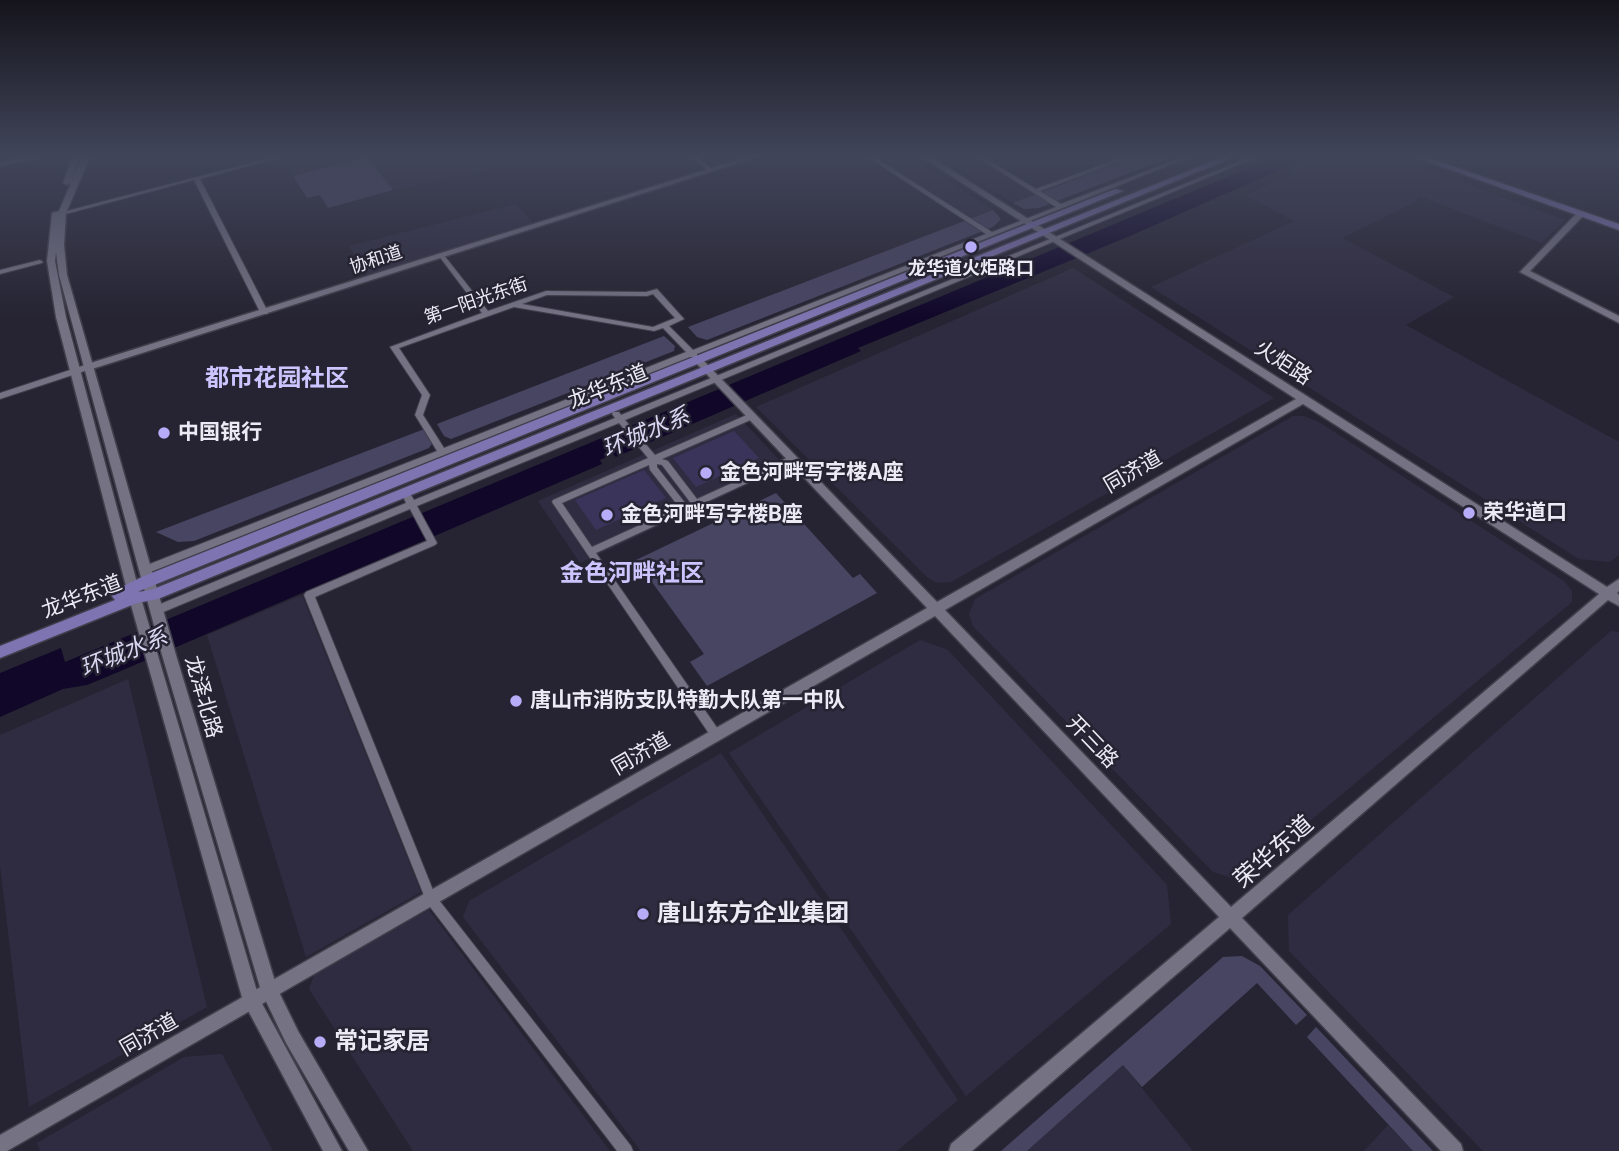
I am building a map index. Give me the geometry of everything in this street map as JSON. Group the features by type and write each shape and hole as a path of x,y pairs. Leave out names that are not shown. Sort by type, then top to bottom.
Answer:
{"main road":[{"name":"龙华东道","path":"1044,232 1089,211"},
{"name":"龙华东道","path":"0,652 135,594 147,575 707,369 1096,211"},
{"path":"1572,211 1619,227"},
{"path":"1596,211 1619,219"},
{"name":"龙华东道","path":"0,642 135,594 153,595 405,492 619,417 707,369"}],"street":[{"path":"59,213 68,211"},
{"path":"213,211 264,312"},
{"name":"协和道","path":"82,369 583,211"},
{"path":"955,211 991,234"},
{"name":"火炬路","path":"1011,211 1303,399 1615,593"},
{"path":"1044,232 1058,211"},
{"path":"147,575 442,452 707,369 1103,211"},
{"name":"龙泽北路","path":"59,213 52,233 52,276 147,575 269,991 292,1037 359,1151"},
{"path":"1581,214 1524,272 1528,277 1619,320"},
{"path":"707,369 991,234 1044,232"},
{"path":"441,256 487,314"},
{"path":"0,272 40,262"},
{"name":"第一阳光东街","path":"442,452 419,415 426,396 394,347 546,293 647,294 654,291 680,319 664,325"},
{"path":"513,305 654,328 664,325 707,369"},
{"path":"0,396 82,369"},
{"name":"龙泽北路","path":"82,369 135,594 251,1001 333,1151"},
{"name":"开三路","path":"707,369 1454,1151"},
{"name":"同济道","path":"0,1145 1303,399"},
{"path":"716,735 556,502 747,412"},
{"path":"158,614 413,508 619,417 651,456 665,463 696,503"},
{"path":"651,456 653,468 684,508"},
{"path":"591,551 792,458"},
{"path":"405,492 432,543 309,595 431,899 626,1151"},
{"name":"荣华东道","path":"958,1151 1615,593"}],"shaded area":[{"path":"489,211 522,211 532,222 367,275 349,246"},
{"path":"952,211 991,211 966,220"},
{"path":"991,211 1001,219 993,227 707,340 697,337 688,327"},
{"path":"1275,211 1397,211 1342,238 1454,297 1406,325 1619,442 1619,555 1610,562 1579,559 1151,287 1294,221"},
{"path":"1458,211 1539,211 1565,220 1541,243"},
{"path":"1073,268 1274,398 951,582 937,583 928,578 756,407"},
{"path":"664,336 675,346 674,351 451,439 444,436 437,424"},
{"path":"736,414 786,467 580,563 538,501"},
{"path":"1293,416 1304,416 1319,422 1564,581 1572,591 1572,602 1250,871 1232,878 1213,872 973,626 969,614 975,599"},
{"path":"427,428 434,441 429,448 194,541 178,542 156,532"},
{"path":"776,493 853,578 860,574 877,593 707,686 690,662 704,654 636,560"},
{"path":"302,595 421,892 306,957 207,635"},
{"path":"1611,631 1619,632 1619,1151 1483,1151 1289,951 1288,915"},
{"path":"920,640 948,650 1167,885 1171,924 966,1096 729,753"},
{"path":"128,679 207,1007 29,1107 0,865 0,735"},
{"path":"721,753 958,1100 897,1151 641,1151 463,917 469,901"},
{"path":"429,910 610,1151 413,1151 309,989 315,973"},
{"path":"1242,956 1260,966 1307,1015 1296,1025 1257,983 1142,1087 1123,1065 1027,1151 1001,1151 1223,957"},
{"path":"1316,1027 1433,1151 1413,1151 1307,1037"},
{"path":"222,1054 273,1151 40,1151 37,1143 184,1057"},
{"path":"1123,1065 1193,1151 1027,1151"},
{"path":"1388,1125 1413,1151 1364,1151"}],"water":[{"name":"环城水系","path":"1146,211 1187,211 858,348 861,351 616,457 613,454 600,460 602,464 116,673 87,685 63,689 0,717 0,673 61,648 65,662"}],"building":[{"name":"金色河畔写字楼A座","path":"734,431 759,458 696,487 673,458"},
{"name":"金色河畔写字楼B座","path":"644,470 666,498 596,530 575,500"}],"place":[{"name":"龙华道火炬路口","path":"971,247"},
{"name":"中国银行","path":"164,433"},
{"name":"金色河畔写字楼A座","path":"706,473"},
{"name":"荣华道口","path":"1469,513"},
{"name":"金色河畔写字楼B座","path":"607,515"},
{"name":"唐山市消防支队特勤大队第一中队","path":"516,701"},
{"name":"唐山东方企业集团","path":"643,914"},
{"name":"常记家居","path":"320,1042"}],"district":[{"name":"都市花园社区","path":"277,379"},
{"name":"金色河畔社区","path":"632,574"}]}
